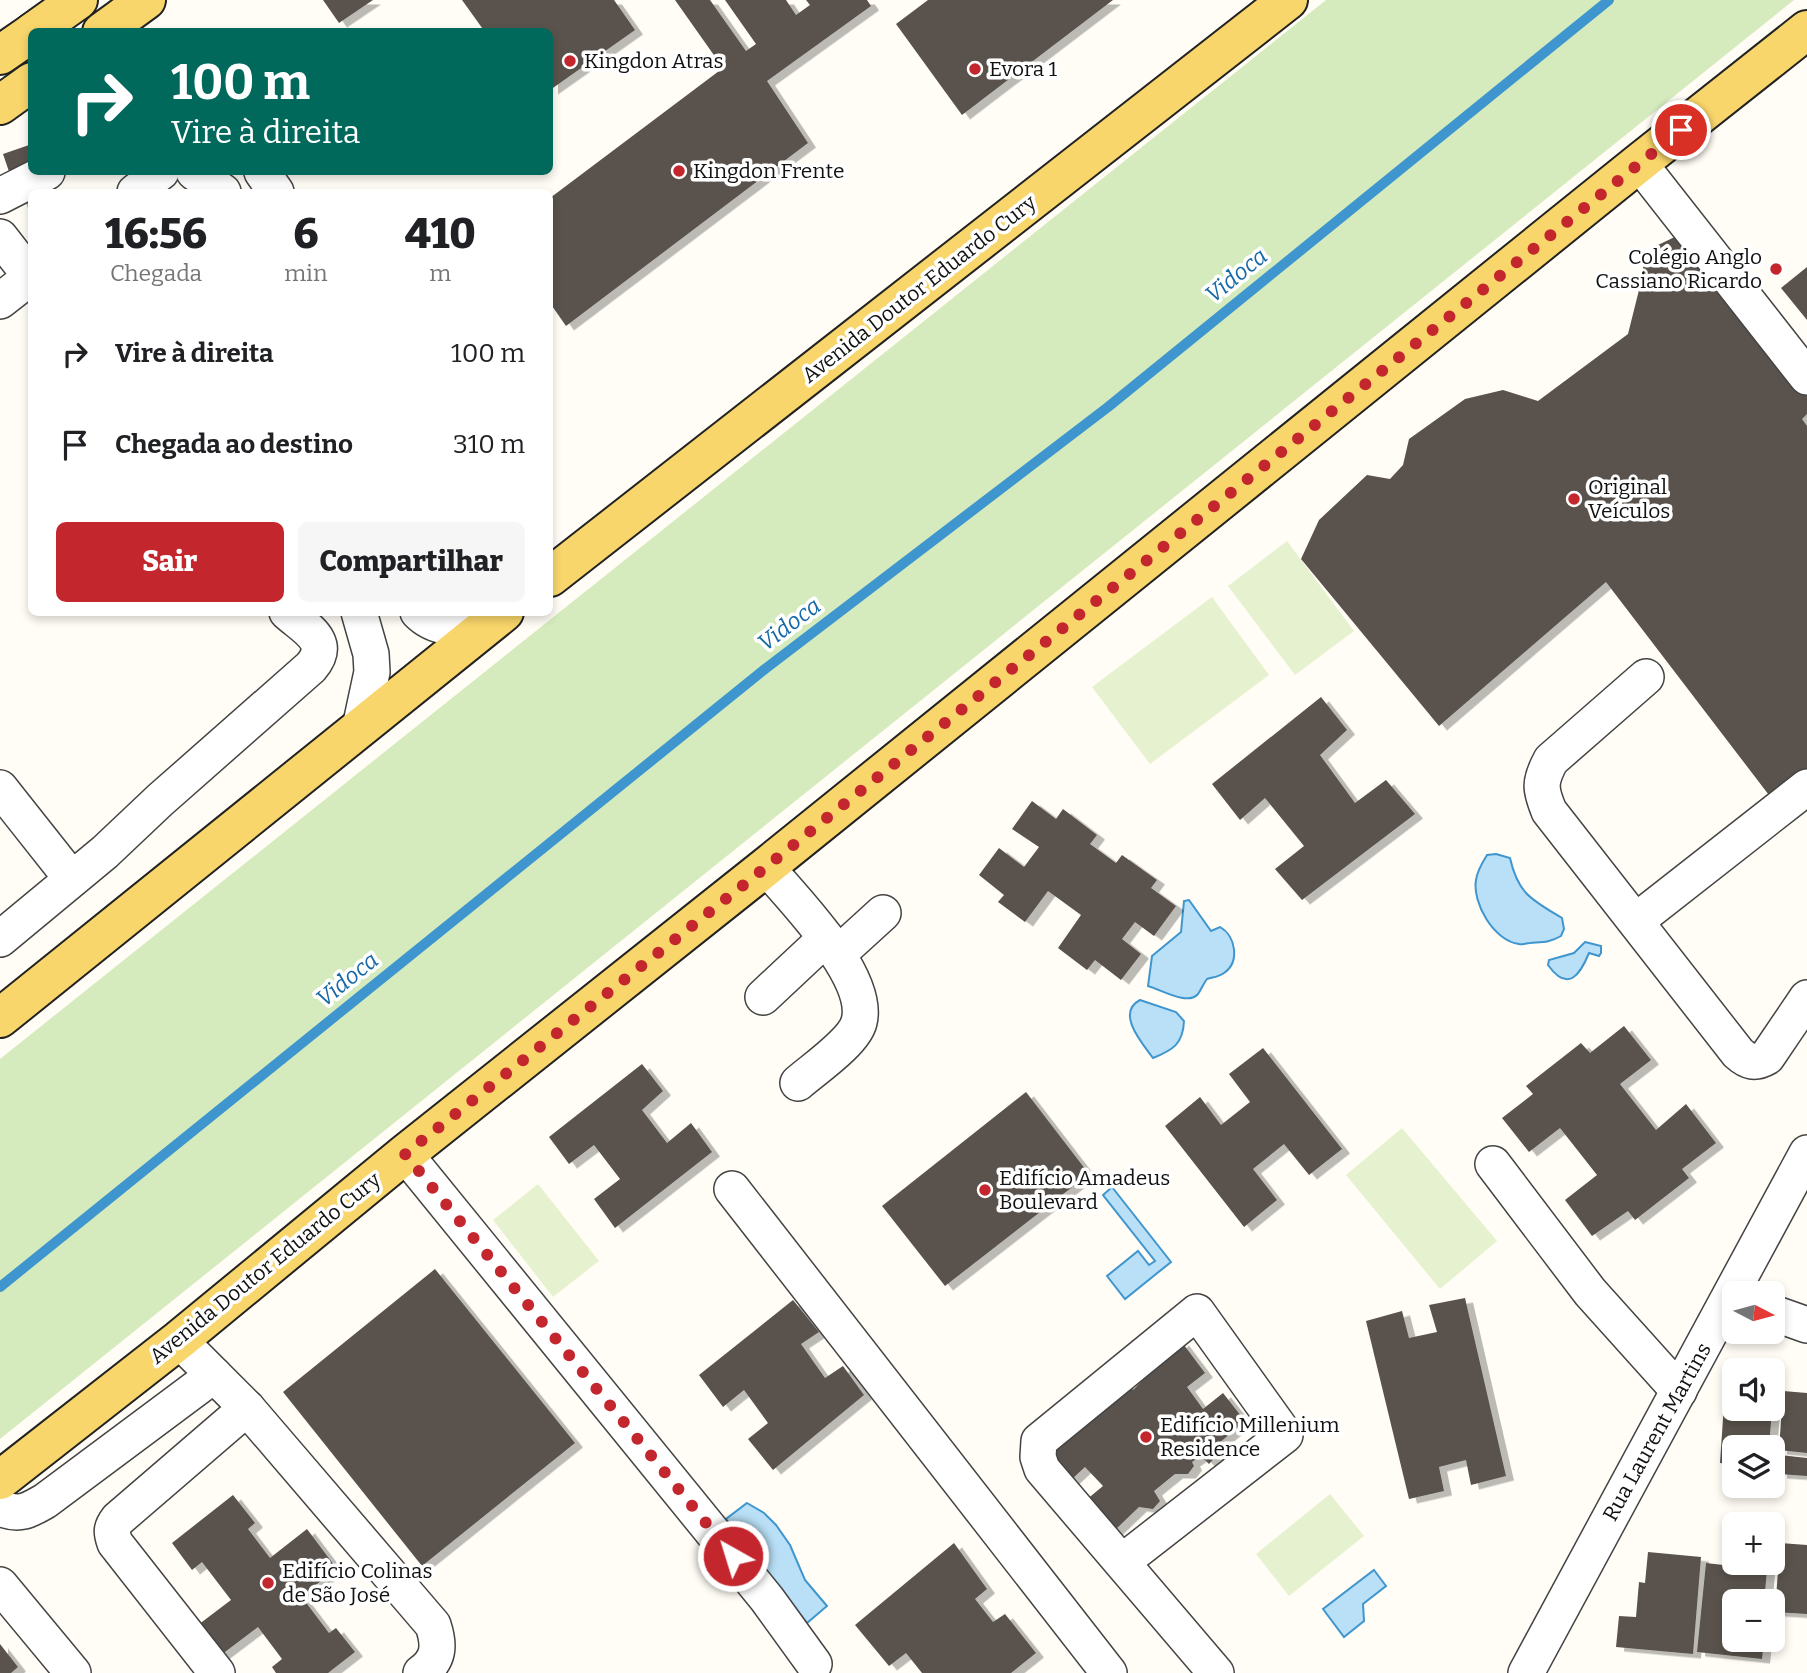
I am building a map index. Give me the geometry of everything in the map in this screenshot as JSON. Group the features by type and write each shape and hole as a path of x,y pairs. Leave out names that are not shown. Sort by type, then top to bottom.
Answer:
{"main road":[{"path":"38,28 78,0"},
{"name":"Avenida Doutor Eduardo Cury","path":"553,575 1288,0"},
{"path":"109,28 137,13"},
{"name":"Avenida Doutor Eduardo Cury","path":"0,1480 179,1340 405,1154 1807,30"},
{"path":"0,55 28,35"},
{"path":"0,105 28,85"},
{"path":"0,1018 494,620"}],"street":[{"path":"1639,163 1807,377"},
{"path":"0,195 41,175"},
{"path":"139,189 157,175"},
{"path":"198,175 219,189"},
{"path":"0,237 28,273"},
{"path":"0,301 28,279"},
{"path":"294,618 315,616"},
{"path":"359,616 371,654 372,672 360,728"},
{"path":"423,616 432,623 463,629 494,620"},
{"path":"0,939 121,839 160,800 311,667 318,659 319,642 294,618"},
{"path":"1646,677 1550,760 1542,776 1542,792 1549,811 1747,1061 1757,1062 1767,1057 1807,999"},
{"path":"0,788 72,878"},
{"path":"1636,920 1803,799"},
{"path":"766,867 832,946 855,988 860,1006 859,1023 849,1038 799,1083"},
{"path":"763,997 832,946 883,913"},
{"name":"Rua Laurent Martins","path":"1741,1281 1807,1153"},
{"path":"405,1154 767,1599 814,1664"},
{"path":"1493,1164 1590,1292 1679,1391"},
{"path":"732,1189 1109,1673"},
{"path":"1122,1562 1285,1435 1196,1312 1039,1441 1038,1457 1042,1469 1216,1673"},
{"name":"Rua Laurent Martins","path":"1526,1673 1722,1316"},
{"path":"1785,1317 1807,1325"},
{"path":"179,1340 247,1408 433,1625 439,1641 437,1654 430,1666 421,1673"},
{"path":"0,1507 11,1513 28,1511 45,1501 214,1375"},
{"path":"217,1673 115,1543 112,1533 118,1518 247,1408"},
{"path":"6,1605 73,1673"}],"green space":[{"path":"1326,0 1794,0 0,1439 0,1059"},
{"path":"1287,541 1354,631 1295,675 1228,586"},
{"path":"1212,597 1269,675 1150,764 1092,687"},
{"path":"1402,1128 1497,1241 1440,1289 1346,1175"},
{"path":"538,1184 599,1261 553,1297 493,1220"},
{"path":"1330,1494 1364,1536 1289,1596 1256,1554"}],"water":[{"path":"1496,854 1510,858 1517,880 1528,895 1562,918 1564,929 1561,936 1549,941 1520,944 1501,936 1493,928 1481,910 1476,880 1487,855"},
{"path":"1189,900 1211,931 1220,927 1230,936 1234,956 1229,968 1218,976 1207,979 1198,994 1181,998 1148,986 1152,956 1181,932 1184,901"},
{"path":"1585,942 1601,946 1601,953 1599,956 1589,953 1582,968 1573,978 1562,978 1548,965 1549,960 1574,953"},
{"path":"1140,1000 1176,1012 1184,1021 1182,1035 1176,1045 1153,1058 1130,1020 1133,1006"},
{"path":"1112,1187 1171,1262 1125,1299 1107,1276 1138,1251 1149,1265 1155,1261 1103,1195"},
{"path":"747,1503 764,1513 776,1525 790,1545 805,1580 827,1606 807,1623 726,1519"},
{"path":"1374,1570 1386,1586 1363,1604 1364,1621 1344,1637 1323,1609"}],"building":[{"path":"323,0 373,0 339,23"},
{"name":"Kingdon Atras","path":"462,0 614,0 635,30 553,88 553,28 482,28"},
{"name":"Kingdon Frente","path":"675,0 710,0 746,51 756,44 725,0 786,0 796,15 810,5 806,0 867,0 871,6 767,81 808,143 566,326 553,307 553,196 723,68"},
{"name":"Evora 1","path":"928,0 1113,0 962,115 896,24"},
{"path":"28,145 28,175 43,175 48,189 28,189 28,202 20,204 3,154"},
{"name":"Original Veículos","path":"1683,233 1807,388 1807,414 1802,419 1807,426 1807,777 1775,803 1606,582 1439,726 1301,559 1319,520 1367,475 1390,479 1403,465 1409,439 1465,399 1503,390 1538,401 1628,334 1644,259 1658,245"},
{"name":"Colégio Anglo Cassiano Ricardo","path":"1807,267 1807,320 1781,288"},
{"path":"1321,697 1347,730 1320,755 1355,803 1386,780 1415,814 1302,900 1275,869 1304,846 1265,798 1240,820 1212,784"},
{"path":"1032,801 1056,819 1063,809 1097,835 1090,844 1116,863 1122,855 1157,880 1151,888 1176,906 1154,936 1135,922 1122,939 1141,954 1121,980 1095,960 1087,970 1058,948 1081,915 1048,891 1025,922 998,902 1004,895 979,875 999,848 1024,867 1039,847 1012,829"},
{"path":"1624,1026 1651,1060 1620,1084 1656,1130 1686,1104 1716,1143 1682,1169 1689,1178 1635,1220 1628,1211 1592,1236 1565,1200 1597,1175 1560,1128 1529,1152 1502,1118 1533,1094 1526,1086 1581,1043 1590,1053"},
{"path":"1263,1048 1342,1149 1309,1175 1284,1144 1253,1169 1277,1200 1244,1227 1165,1126 1200,1097 1221,1125 1250,1102 1229,1074"},
{"path":"642,1064 663,1091 642,1110 667,1143 691,1123 712,1152 615,1228 594,1199 620,1179 594,1145 569,1164 549,1137"},
{"name":"Edifício Amadeus Boulevard","path":"1026,1092 1089,1174 945,1286 882,1206"},
{"path":"435,1269 575,1443 422,1566 283,1392"},
{"path":"1465,1298 1506,1476 1471,1485 1466,1460 1439,1467 1444,1491 1409,1499 1366,1321 1402,1311 1409,1338 1437,1332 1429,1305"},
{"path":"793,1300 819,1332 801,1344 825,1378 843,1366 864,1395 773,1470 748,1439 768,1423 744,1390 723,1407 699,1375"},
{"name":"Edifício Millenium Residence","path":"1181,1341 1205,1373 1187,1387 1203,1409 1223,1393 1245,1421 1218,1444 1220,1452 1209,1464 1201,1456 1192,1462 1194,1466 1188,1474 1175,1474 1154,1491 1160,1501 1153,1509 1139,1507 1114,1531 1086,1500 1103,1486 1085,1467 1071,1480 1045,1451 1125,1383 1133,1390"},
{"path":"1785,1391 1807,1393 1807,1453 1785,1451 1785,1435 1780,1435 1781,1421 1785,1421"},
{"path":"1723,1421 1771,1421 1770,1435 1722,1435 1720,1463"},
{"path":"1785,1456 1807,1458 1807,1476 1785,1474"},
{"name":"Edifício Colinas de São José","path":"233,1495 255,1523 248,1529 270,1558 307,1529 337,1569 301,1596 329,1633 336,1628 355,1652 328,1673 276,1673 272,1667 282,1659 258,1627 217,1658 194,1628 231,1600 202,1562 192,1570 172,1543"},
{"path":"954,1543 987,1589 975,1599 993,1622 1005,1614 1036,1653 1011,1673 922,1673 906,1653 889,1666 855,1625"},
{"path":"1785,1543 1807,1545 1807,1614 1785,1613 1785,1589 1777,1589 1778,1575 1785,1575"},
{"path":"1648,1552 1701,1557 1693,1654 1616,1647 1619,1616 1636,1617 1639,1582 1645,1583"},
{"path":"1706,1563 1722,1565 1722,1575 1767,1575 1765,1589 1722,1589 1722,1652 1763,1652 1762,1659 1697,1652"},
{"path":"0,1644 18,1667 11,1673 0,1673"}],"waterway":[{"name":"Vidoca","path":"0,1287 765,669 1108,407 1609,0"}],"place":[{"name":"Kingdon Atras","path":"570,61"},
{"name":"Evora 1","path":"975,69"},
{"name":"Kingdon Frente","path":"679,171"},
{"name":"Colégio Anglo Cassiano Ricardo","path":"1776,269"},
{"name":"Original Veículos","path":"1574,499"},
{"name":"Edifício Amadeus Boulevard","path":"985,1190"},
{"name":"Edifício Millenium Residence","path":"1146,1437"},
{"name":"Edifício Colinas de São José","path":"268,1583"}],"route":[{"path":"733,1556 405,1154 766,867 1681,130"}]}
